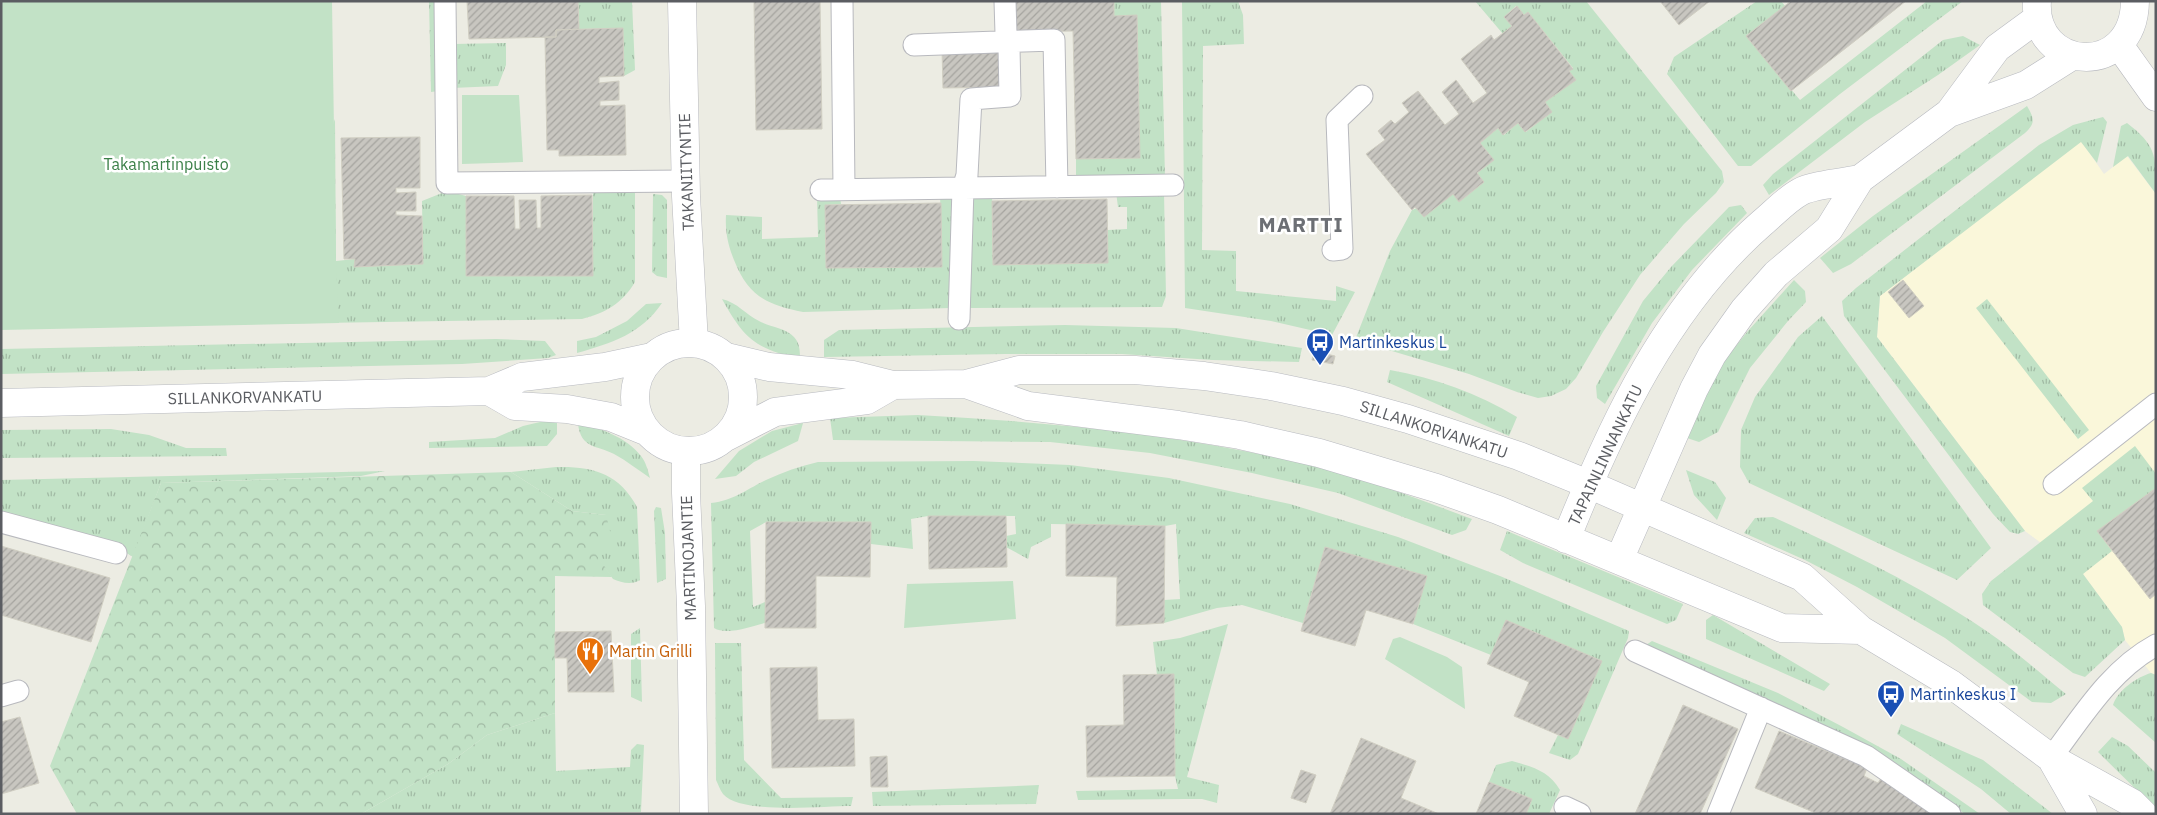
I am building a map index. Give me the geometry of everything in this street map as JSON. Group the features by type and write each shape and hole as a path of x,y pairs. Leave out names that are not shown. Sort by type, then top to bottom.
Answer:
{"main road":[{"name":"TAKANIITYNTIE","path":"682,1 686,181 694,343"},
{"path":"2072,56 2088,58 2105,54 2119,45 2129,33 2135,18 2136,1"},
{"name":"TAPAINLINNANKATU","path":"2038,10 2042,31 2060,50 2072,56"},
{"name":"TAPAINLINNANKATU","path":"1949,113 1997,48 2038,10"},
{"path":"2119,45 2156,97"},
{"name":"TAPAINLINNANKATU","path":"1619,560 1694,389 1712,355 1744,310 1776,274 1829,230 1860,179 1949,113 2026,85 2072,56"},
{"name":"TAPAINLINNANKATU","path":"1566,539 1588,484 1615,426 1657,349 1694,297 1741,242 1801,191 1860,179"},
{"path":"489,391 516,406 567,409 611,416 648,432 665,445 686,452 709,447 725,438 738,421 743,402 743,387 738,372 727,357 718,349 694,343 675,344 652,357 644,366 638,378 635,395 638,414 648,432"},
{"name":"SILLANKORVANKATU","path":"1,403 489,391 522,377 605,367 652,357"},
{"name":"SILLANKORVANKATU","path":"727,357 769,367 853,376 893,386 966,384 1019,370 1135,370 1204,376 1271,386 1343,401 1408,418 1519,456 1802,577 1861,630 1952,684 2051,758 2132,803 2143,814"},
{"name":"SILLANKORVANKATU","path":"966,384 1028,406 1178,425 1240,435 1319,453 1436,488 1498,510 1782,628 1861,630"},
{"name":"SILLANKORVANKATU","path":"725,438 775,412 867,400 893,386"},
{"name":"MARTINOJANTIE","path":"686,452 691,606 694,814"},
{"name":"SILLANKORVANKATU","path":"2051,758 2083,814"}],"lane":[{"path":"445,1 447,182 686,181"},
{"path":"842,1 844,189"},
{"path":"959,319 963,188 967,175 971,98 1010,96 1005,1"},
{"path":"914,46 1054,40 1057,187"},
{"path":"1333,250 1342,249 1337,120 1362,96"},
{"path":"821,190 1173,185"},
{"path":"2054,484 2156,404"},
{"path":"1,522 116,553"},
{"path":"2051,758 2106,685 2137,655 2156,644"},
{"path":"1635,651 1866,756 1950,814"},
{"path":"1718,814 1761,708"}],"shaded area":[{"path":"2081,141 2104,174 2127,156 2156,194 2156,675 2151,673 2125,640 2122,627 2083,574 2025,531 1877,337 1880,296"}],"green space":[{"name":"Takamartinpuisto","path":"1,1 332,1 336,261 339,323 1,330"},
{"path":"429,1 438,1 439,91 431,92"},
{"path":"578,1 632,1 635,70 624,76 623,28 579,29"},
{"path":"1114,1 1161,1 1165,178 1076,178 1076,159 1140,158 1137,16 1114,16"},
{"path":"1182,1 1238,1 1243,15 1244,44 1203,46 1202,250 1236,251 1236,291 1336,301 1336,286 1355,292 1332,335 1271,321 1185,308"},
{"path":"1475,1 1586,1 1722,171 1724,182 1716,193 1684,224 1640,275 1576,378 1566,389 1551,396 1538,398 1517,392 1469,374 1355,340 1390,251 1412,210 1453,194 1459,202 1484,182 1477,173 1494,160 1480,143 1498,128 1504,135 1518,123 1526,132 1551,112 1545,102 1575,80 1569,71 1573,68 1528,12 1524,15 1516,6 1504,17 1512,26 1503,34"},
{"path":"1757,1 1781,1 1785,6 1746,36 1800,100 1927,1 1963,1 1840,94 1751,166 1738,166 1667,74 1674,57"},
{"path":"1963,36 1980,45 1938,75 1865,122 1769,195 1763,185 1773,174 1943,40"},
{"path":"506,43 506,65 498,86 452,88 453,44"},
{"path":"462,95 519,95 523,162 462,164"},
{"path":"2027,106 2033,120 2025,133 1851,264 1833,273 1820,258 1873,216"},
{"path":"2103,117 2107,122 2097,163 2081,142 1880,296 1877,337 2025,531 2018,534 2010,532 1993,514 1844,316 1842,301 1856,288 2039,145 2073,125"},
{"path":"335,119 336,261 355,259 355,267 423,264 422,201 447,191 466,196 467,276 593,276 593,188 635,188 635,282 619,302 598,314 582,319 258,324"},
{"path":"2127,123 2144,138 2153,153 2156,170 2156,194 2128,156 2113,167 2121,126"},
{"path":"992,192 993,265 1108,263 1108,230 1127,229 1127,207 1118,207 1116,192 1164,192 1166,296 1162,307 970,308 970,197"},
{"path":"940,193 953,195 951,308 803,312 779,306 760,297 752,290 734,260 729,244 726,215 762,217 762,239 818,237 817,195 840,195 841,204 825,205 826,268 942,267"},
{"path":"653,194 662,195 667,200 667,278 657,276 652,272"},
{"path":"1741,205 1747,213 1692,270 1652,323 1605,404 1597,398 1596,386 1643,301 1671,267 1729,207"},
{"path":"1794,280 1805,291 1806,302 1750,368 1718,432 1699,442 1687,438 1716,371 1747,332"},
{"path":"722,299 733,303 759,321 791,334 799,345 800,359 772,351 753,340 738,324"},
{"path":"1987,299 2089,430 2078,439 1976,308"},
{"path":"662,303 654,314 625,336 577,353 577,341 596,337 627,321 646,304"},
{"path":"1822,316 1991,548 1957,580 1749,483 1740,467 1741,430 1755,397 1798,337"},
{"path":"1065,325 1176,328 1302,348 1299,362 1212,360 1122,354 824,357 824,340 839,330"},
{"path":"496,339 545,341 556,355 548,358 462,364 1,374 1,349"},
{"path":"1390,370 1423,377 1455,387 1502,408 1517,417 1509,436 1387,382"},
{"path":"918,415 1041,423 1122,432 1163,437 1289,459 1355,477 1472,519 1466,530 1452,535 1338,493 1252,473 1150,453 1050,442 833,440 830,418"},
{"path":"557,418 557,434 547,446 429,448 429,442 495,438 523,426"},
{"path":"803,423 798,441 754,462 736,476 715,479 739,451 772,431"},
{"path":"578,424 612,434 635,449 643,458 650,478 614,454 586,442 582,438"},
{"path":"111,429 149,435 186,448 226,448 227,456 1,458 1,430"},
{"path":"2135,446 2156,474 2156,488 2097,531 2112,551 2083,574 2122,627 2125,640 2085,677 2073,673 1983,605 1982,594 1991,581 2093,501 2082,488"},
{"path":"974,461 1070,465 1169,478 1290,504 1398,537 1500,576 1629,631 1628,638 1578,754 1570,760 1549,753 1558,735 1568,739 1601,661 1506,620 1491,655 1413,624 1426,576 1325,547 1303,623 1242,605 1217,608 1164,623 1164,600 1180,599 1176,524 1165,526 1051,524 1051,537 1031,547 1028,559 1006,547 1006,536 1016,534 1015,516 928,516 911,519 913,549 871,544 871,522 766,522 750,531 753,607 765,602 765,623 732,631 714,628 711,503 733,497 785,472 818,462"},
{"path":"556,467 593,470 613,479 630,495 637,507 640,580 634,583 627,583 613,579 592,550 606,515 572,511 511,472"},
{"path":"1686,470 1715,482 1726,498 1717,520 1694,495"},
{"path":"385,471 361,476 161,483 133,557 117,547 1,512 1,480"},
{"path":"511,472 572,511 606,515 611,535 593,550 612,577 555,576 555,713 487,735 448,764 361,814 77,814 50,766 161,483"},
{"path":"656,507 661,508 665,533 666,579 657,583 654,511"},
{"path":"1773,517 1854,555 1934,598 1995,637 2066,694 2051,703 2032,702 1945,638 1857,587 1805,560 1744,533 1755,518"},
{"path":"1507,531 1683,604 1676,620 1667,624 1523,563 1500,550"},
{"path":"1013,581 1016,619 904,628 907,584"},
{"path":"1713,615 1830,684 1824,691 1706,639 1706,620"},
{"path":"1228,624 1187,777 1219,785 1217,803 1202,799 1078,800 1076,791 1178,789 1175,776 1174,675 1157,675 1153,642 1180,638"},
{"path":"640,628 642,702 631,697 631,634"},
{"path":"1400,637 1447,657 1462,667 1465,709 1385,659 1393,639"},
{"path":"1652,641 1778,693 1843,727 1901,759 1980,814 1965,814 1938,795 1643,647"},
{"path":"715,643 741,643 744,760 781,798 853,797 851,806 764,807 733,801 723,794 716,780"},
{"path":"2151,673 2156,675 2156,743 2113,705 2115,699 2124,689"},
{"path":"555,713 556,771 630,767 631,750 637,744 644,745 641,812 361,814 448,764 487,735"},
{"path":"1901,724 1983,760 2053,814 2011,814 1981,789 1897,734"},
{"path":"2112,737 2128,746 2156,773 2156,809 2098,752"},
{"path":"1512,761 1527,765 1546,774 1556,784 1560,790 1549,814 1526,814 1532,799 1489,782 1496,765"},
{"path":"1039,785 1036,804 873,806 872,792"}],"building":[{"path":"467,1 578,1 579,29 556,30 556,37 469,39"},
{"path":"754,1 820,1 822,129 756,130"},
{"path":"1013,1 1114,1 1114,16 1137,15 1140,158 1076,159 1073,31 1014,32"},
{"path":"1660,1 1710,1 1679,25"},
{"path":"1791,1 1906,1 1791,91 1746,36"},
{"path":"1517,6 1524,15 1528,12 1573,69 1569,71 1576,80 1545,102 1552,112 1525,132 1518,123 1503,135 1498,128 1480,143 1494,160 1477,173 1484,182 1459,202 1453,194 1424,217 1415,207 1412,210 1366,154 1385,140 1378,131 1391,120 1395,124 1409,112 1402,103 1418,91 1445,125 1459,114 1442,92 1456,80 1473,103 1487,93 1461,59 1491,35 1494,40 1512,26 1504,17"},
{"path":"623,28 624,76 599,77 599,83 619,81 619,100 600,101 600,106 625,105 626,155 559,156 559,150 547,150 545,37 556,37 556,30"},
{"path":"1003,48 1003,87 943,88 942,49"},
{"path":"420,137 420,188 396,188 396,193 416,192 416,211 396,211 396,215 422,216 423,264 354,267 355,259 344,259 341,138"},
{"path":"592,195 593,276 466,276 466,196 514,196 515,229 520,229 519,200 536,200 537,228 541,228 541,196"},
{"path":"1107,199 1108,263 993,265 992,201"},
{"path":"941,203 942,267 826,268 825,205"},
{"path":"1903,280 1924,306 1909,318 1888,292"},
{"path":"1314,351 1335,356 1333,364 1312,360"},
{"path":"2156,488 2156,594 2150,599 2097,531"},
{"path":"928,516 1006,516 1007,567 929,569"},
{"path":"766,522 871,522 870,577 816,576 816,628 765,628"},
{"path":"1066,524 1165,526 1164,623 1116,626 1117,577 1066,576"},
{"path":"1,546 110,578 91,642 1,615"},
{"path":"1325,547 1427,576 1413,624 1366,610 1355,646 1301,631"},
{"path":"1506,620 1602,661 1568,739 1514,716 1529,682 1487,664"},
{"name":"Martin Grilli","path":"611,631 614,692 568,692 567,658 555,658 555,632"},
{"path":"817,667 818,720 854,719 855,766 772,768 770,668"},
{"path":"1174,674 1175,776 1087,777 1086,726 1124,725 1123,675"},
{"path":"1683,705 1738,729 1700,814 1635,814"},
{"path":"20,717 39,783 1,794 1,722"},
{"path":"1779,731 1867,768 1864,776 1878,783 1882,777 1938,814 1818,814 1755,788"},
{"path":"1361,738 1416,761 1401,798 1439,814 1330,814"},
{"path":"887,756 888,787 871,787 870,757"},
{"path":"1301,770 1316,775 1306,803 1291,798"},
{"path":"1489,782 1532,799 1526,814 1476,814"}],"place":[{"name":"Martinkeskus L","path":"1320,366"},
{"name":"Martin Grilli","path":"590,675"},
{"name":"Martinkeskus I","path":"1891,718"}],"district":[{"name":"MARTTI","path":"1301,225"}]}
